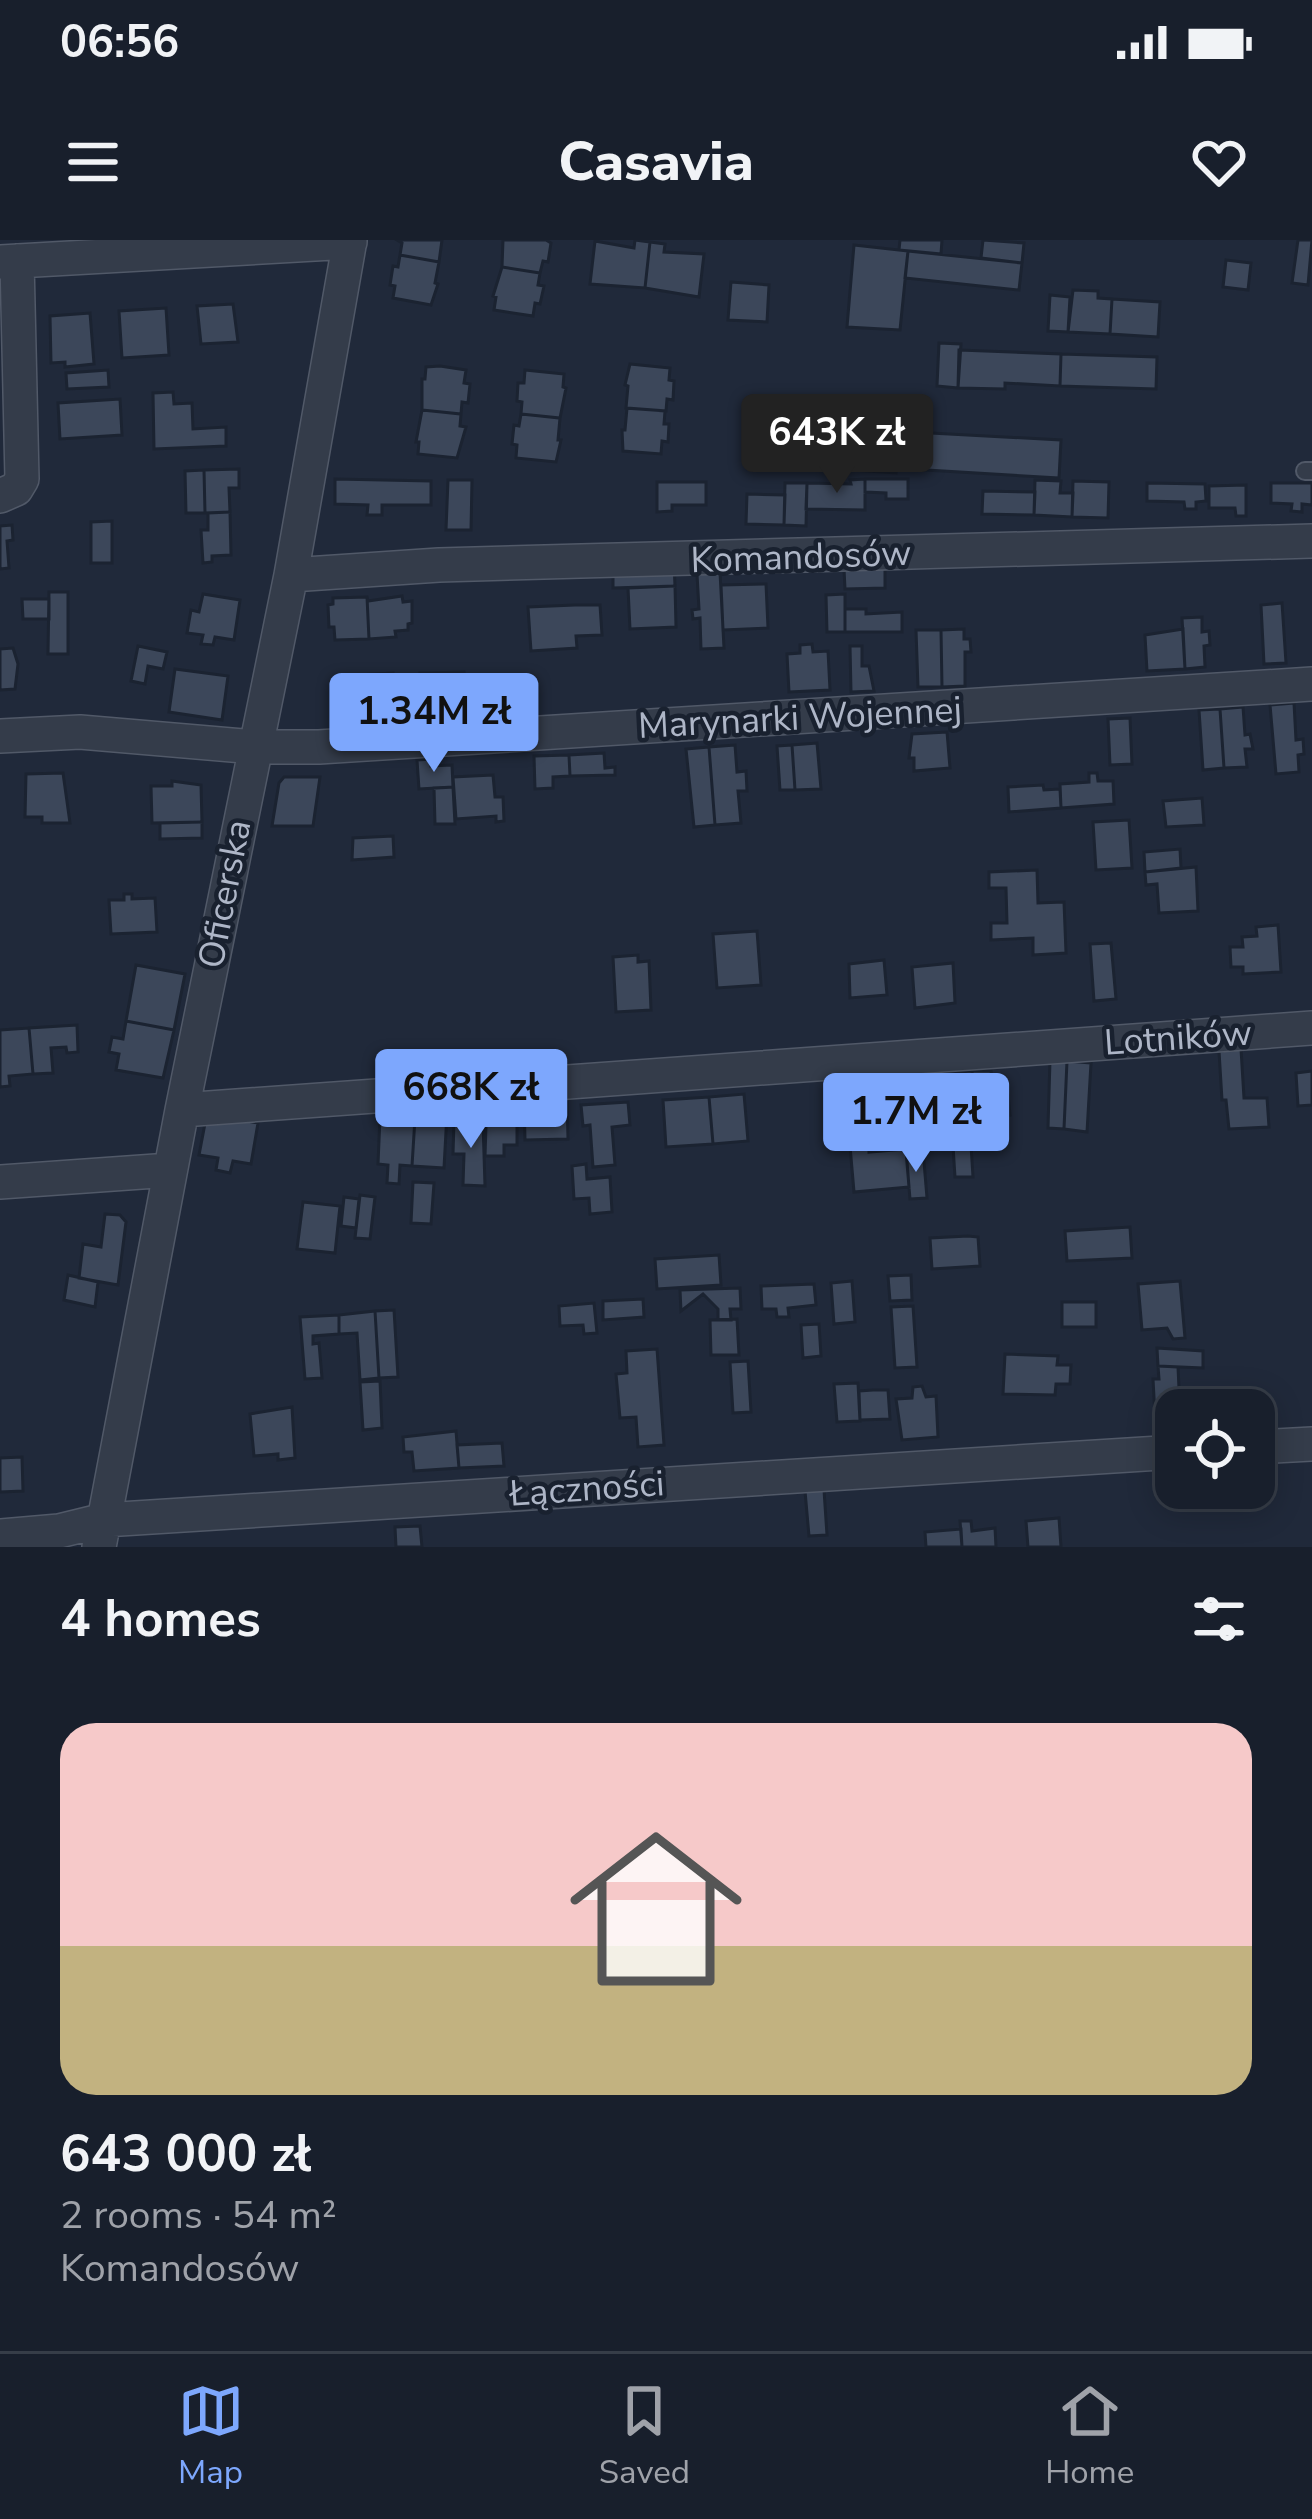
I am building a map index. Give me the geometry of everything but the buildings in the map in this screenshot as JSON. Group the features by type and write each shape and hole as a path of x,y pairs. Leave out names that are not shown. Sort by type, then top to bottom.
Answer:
{"street":[{"path":"0,496 16,489 22,479 8,262 350,241"},
{"name":"Oficerska","path":"102,1533 290,575 350,241"},
{"name":"Komandosów","path":"290,575 439,566 1312,542"},
{"name":"Marynarki Wojennej","path":"0,736 80,732 255,747 366,745 1312,685"},
{"name":"Lotników","path":"182,1110 1312,1028"},
{"path":"0,1182 170,1170"},
{"path":"1275,1447 1312,1444"},
{"name":"Łączności","path":"0,1536 102,1533 1155,1454"}]}
